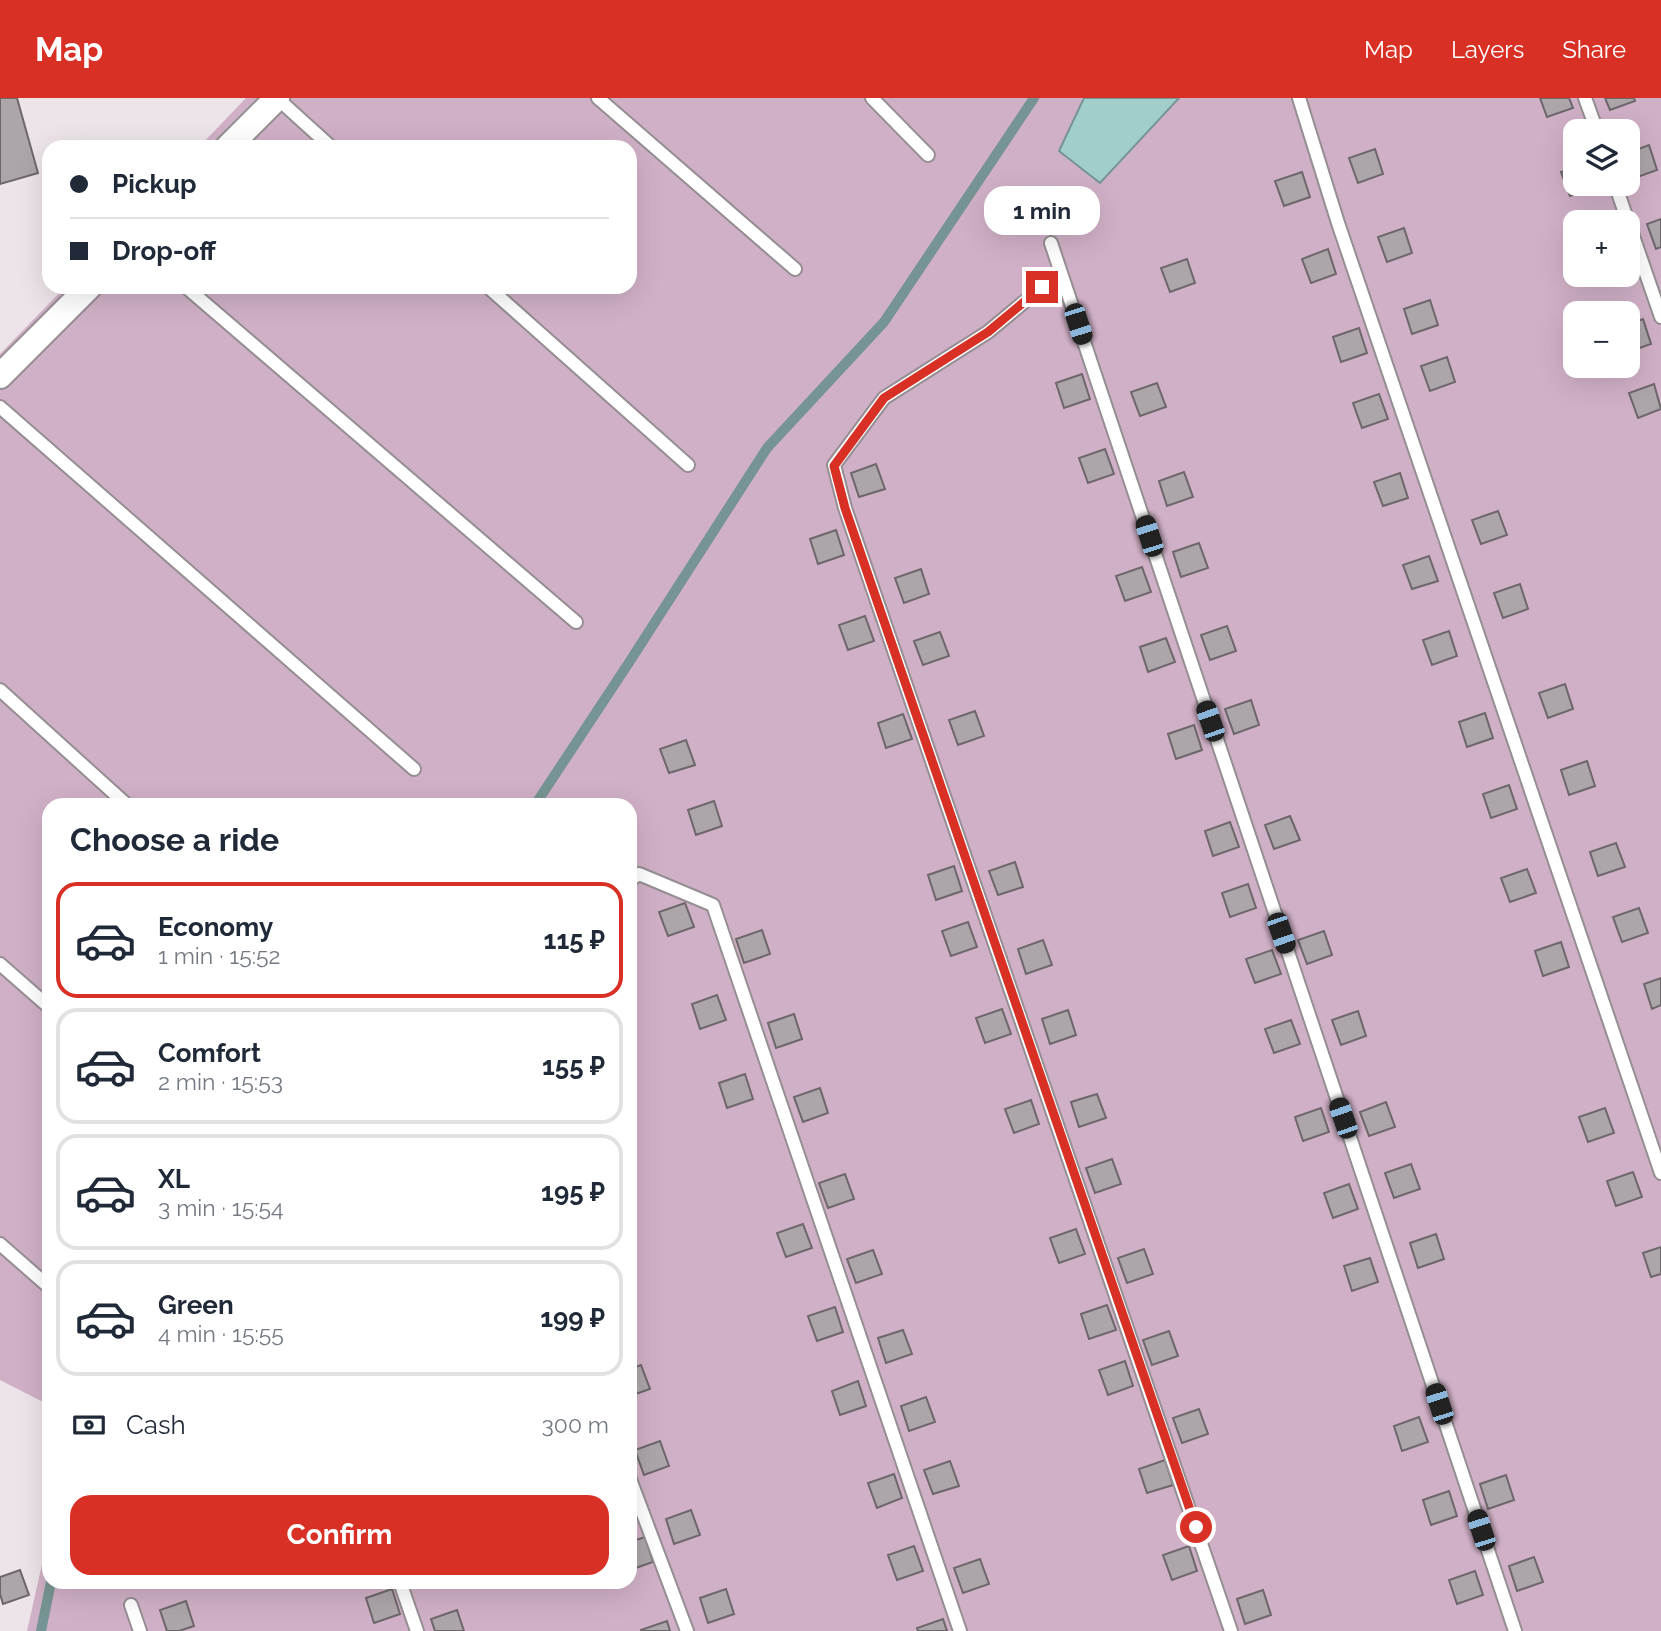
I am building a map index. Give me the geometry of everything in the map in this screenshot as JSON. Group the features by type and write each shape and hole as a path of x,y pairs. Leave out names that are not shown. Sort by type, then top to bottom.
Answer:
{"street":[{"path":"235,140 277,98"},
{"path":"0,376 82,294"}],"lane":[{"path":"277,98 323,140"},
{"path":"598,98 795,269"},
{"path":"872,98 928,155"},
{"path":"1299,98 1338,223 1661,1173"},
{"path":"1585,98 1593,119"},
{"path":"1619,196 1661,317"},
{"path":"1051,243 1515,1631"},
{"path":"1060,272 988,332 884,398 834,466 845,508 1231,1631"},
{"path":"194,294 576,622"},
{"path":"496,294 688,465"},
{"path":"0,407 414,769"},
{"path":"0,690 119,798"},
{"path":"637,875 713,905 960,1631"},
{"path":"0,964 42,1001"},
{"path":"0,1244 42,1281"},
{"path":"637,1498 687,1631"},
{"path":"402,1589 416,1631"},
{"path":"131,1605 140,1631"}],"shaded area":[{"path":"246,98 1661,98 1661,1631 27,1631 42,1564 42,1589 637,1589 637,798 42,798 42,1401 0,1380 0,354 58,294 637,294 637,140 206,140"}],"water":[{"path":"1084,98 1179,98 1100,183 1059,151"}],"building":[{"path":"0,98 17,98 38,173 0,184"},
{"path":"1540,98 1569,98 1573,108 1547,117"},
{"path":"1605,98 1634,98 1635,101 1610,110"},
{"path":"1649,145 1657,170 1640,176 1640,148"},
{"path":"1375,149 1383,174 1358,183 1349,158"},
{"path":"1302,172 1310,197 1284,206 1275,181"},
{"path":"1661,219 1661,247 1656,249 1647,224"},
{"path":"1404,228 1412,253 1387,262 1378,237"},
{"path":"1328,249 1336,274 1311,283 1302,259"},
{"path":"1187,259 1195,283 1170,292 1161,268"},
{"path":"1430,300 1438,325 1412,334 1404,309"},
{"path":"1643,319 1651,344 1640,348 1640,320"},
{"path":"1359,328 1367,353 1341,362 1333,337"},
{"path":"1447,357 1455,382 1430,391 1421,366"},
{"path":"1082,374 1090,399 1064,408 1056,383"},
{"path":"1157,383 1166,407 1140,416 1131,392"},
{"path":"1654,384 1661,409 1638,418 1629,393"},
{"path":"1379,394 1388,419 1362,428 1353,403"},
{"path":"1105,449 1114,474 1088,483 1079,458"},
{"path":"876,464 885,489 859,497 851,473"},
{"path":"1184,472 1193,497 1167,506 1159,481"},
{"path":"1400,473 1408,498 1383,506 1374,482"},
{"path":"1498,511 1507,535 1481,544 1472,520"},
{"path":"836,530 844,555 818,564 810,539"},
{"path":"1199,543 1208,568 1181,577 1173,552"},
{"path":"1429,556 1438,581 1412,589 1403,565"},
{"path":"1142,567 1151,592 1125,601 1116,576"},
{"path":"921,569 929,594 904,603 895,578"},
{"path":"1520,584 1528,609 1503,618 1494,593"},
{"path":"865,616 874,641 848,650 839,625"},
{"path":"1227,626 1236,651 1210,660 1201,635"},
{"path":"1449,631 1457,656 1432,665 1423,640"},
{"path":"940,632 949,656 923,665 914,641"},
{"path":"1166,638 1175,662 1148,672 1140,647"},
{"path":"1565,684 1573,709 1548,718 1539,693"},
{"path":"1251,700 1259,725 1234,734 1225,709"},
{"path":"975,711 984,736 958,745 949,720"},
{"path":"1485,713 1493,738 1467,747 1459,722"},
{"path":"903,714 912,739 886,748 878,723"},
{"path":"1194,725 1202,750 1176,759 1168,734"},
{"path":"686,740 695,765 669,773 660,749"},
{"path":"1587,761 1595,786 1569,795 1561,770"},
{"path":"1509,785 1517,809 1491,818 1483,794"},
{"path":"714,801 722,826 696,835 688,810"},
{"path":"1290,816 1300,840 1274,849 1265,825"},
{"path":"1230,822 1239,847 1213,856 1205,831"},
{"path":"1616,843 1625,867 1598,876 1590,852"},
{"path":"1015,862 1023,887 998,895 989,871"},
{"path":"954,866 962,891 936,900 928,875"},
{"path":"1527,869 1536,893 1510,902 1501,878"},
{"path":"1248,884 1256,908 1230,917 1222,893"},
{"path":"685,903 694,927 668,936 659,912"},
{"path":"1639,908 1648,933 1622,942 1613,917"},
{"path":"968,922 977,947 951,956 942,931"},
{"path":"762,930 770,954 744,963 736,939"},
{"path":"1324,931 1332,955 1307,964 1298,940"},
{"path":"1043,940 1052,965 1026,974 1018,949"},
{"path":"1561,942 1569,967 1543,976 1535,951"},
{"path":"1272,950 1281,974 1255,983 1246,959"},
{"path":"1661,978 1661,1005 1652,1009 1644,984"},
{"path":"717,995 726,1020 700,1029 692,1004"},
{"path":"1002,1009 1011,1034 985,1043 976,1018"},
{"path":"1068,1010 1076,1035 1050,1044 1042,1019"},
{"path":"1358,1011 1366,1036 1341,1045 1332,1020"},
{"path":"794,1014 802,1039 776,1048 768,1023"},
{"path":"1291,1020 1300,1044 1274,1053 1265,1029"},
{"path":"745,1074 753,1099 727,1108 719,1083"},
{"path":"820,1088 828,1113 803,1122 794,1097"},
{"path":"1097,1094 1106,1118 1079,1127 1071,1102"},
{"path":"1031,1100 1039,1124 1014,1133 1005,1109"},
{"path":"1386,1102 1395,1127 1369,1136 1360,1112"},
{"path":"1321,1108 1329,1132 1303,1141 1295,1117"},
{"path":"1605,1108 1614,1133 1588,1142 1579,1117"},
{"path":"1112,1159 1121,1184 1095,1193 1086,1168"},
{"path":"1411,1164 1420,1189 1394,1198 1385,1173"},
{"path":"1633,1172 1642,1197 1616,1206 1607,1181"},
{"path":"845,1174 854,1199 828,1208 819,1183"},
{"path":"1349,1184 1358,1209 1333,1218 1324,1193"},
{"path":"803,1224 812,1248 786,1257 777,1233"},
{"path":"1076,1229 1085,1254 1059,1263 1050,1238"},
{"path":"1436,1234 1444,1259 1418,1268 1410,1243"},
{"path":"1661,1247 1661,1274 1651,1277 1643,1253"},
{"path":"1144,1249 1153,1274 1127,1283 1118,1258"},
{"path":"873,1250 882,1274 856,1283 847,1259"},
{"path":"1370,1258 1378,1282 1352,1291 1344,1266"},
{"path":"1107,1305 1116,1330 1089,1339 1081,1314"},
{"path":"835,1307 843,1332 817,1341 808,1316"},
{"path":"903,1330 912,1354 886,1363 878,1338"},
{"path":"1169,1331 1178,1356 1152,1365 1143,1340"},
{"path":"1125,1361 1133,1386 1108,1395 1099,1370"},
{"path":"641,1365 650,1389 637,1394 637,1366"},
{"path":"858,1381 866,1406 840,1415 832,1391"},
{"path":"926,1397 935,1422 909,1431 901,1406"},
{"path":"1199,1409 1208,1434 1182,1443 1173,1418"},
{"path":"1419,1417 1428,1442 1402,1451 1394,1426"},
{"path":"660,1441 669,1466 644,1475 637,1449"},
{"path":"1165,1460 1173,1485 1147,1493 1139,1469"},
{"path":"950,1461 959,1486 933,1494 924,1470"},
{"path":"894,1474 902,1498 877,1508 868,1483"},
{"path":"1506,1475 1514,1500 1488,1509 1480,1484"},
{"path":"1449,1491 1457,1516 1431,1525 1423,1500"},
{"path":"691,1510 700,1535 674,1544 666,1519"},
{"path":"645,1537 653,1562 637,1568 637,1540"},
{"path":"914,1546 923,1571 897,1580 888,1555"},
{"path":"1189,1546 1197,1571 1172,1580 1163,1555"},
{"path":"1534,1557 1543,1582 1517,1591 1509,1566"},
{"path":"980,1559 989,1584 963,1593 954,1568"},
{"path":"20,1570 29,1595 3,1604 0,1577"},
{"path":"1475,1571 1483,1595 1457,1604 1449,1580"},
{"path":"392,1589 400,1614 374,1623 366,1598"},
{"path":"726,1589 734,1614 708,1623 700,1598"},
{"path":"1263,1590 1271,1615 1245,1624 1237,1599"},
{"path":"186,1601 194,1626 179,1631 167,1631 160,1610"},
{"path":"457,1610 464,1631 435,1631 431,1619"},
{"path":"943,1619 947,1631 918,1631 917,1628"},
{"path":"667,1621 670,1631 641,1631 641,1630"}],"waterway":[{"path":"540,798 767,448 884,322 1034,98"},
{"path":"41,1631 50,1589"}],"route":[{"path":"1042,287 988,332 884,398 834,466 845,508 1196,1527"}]}
